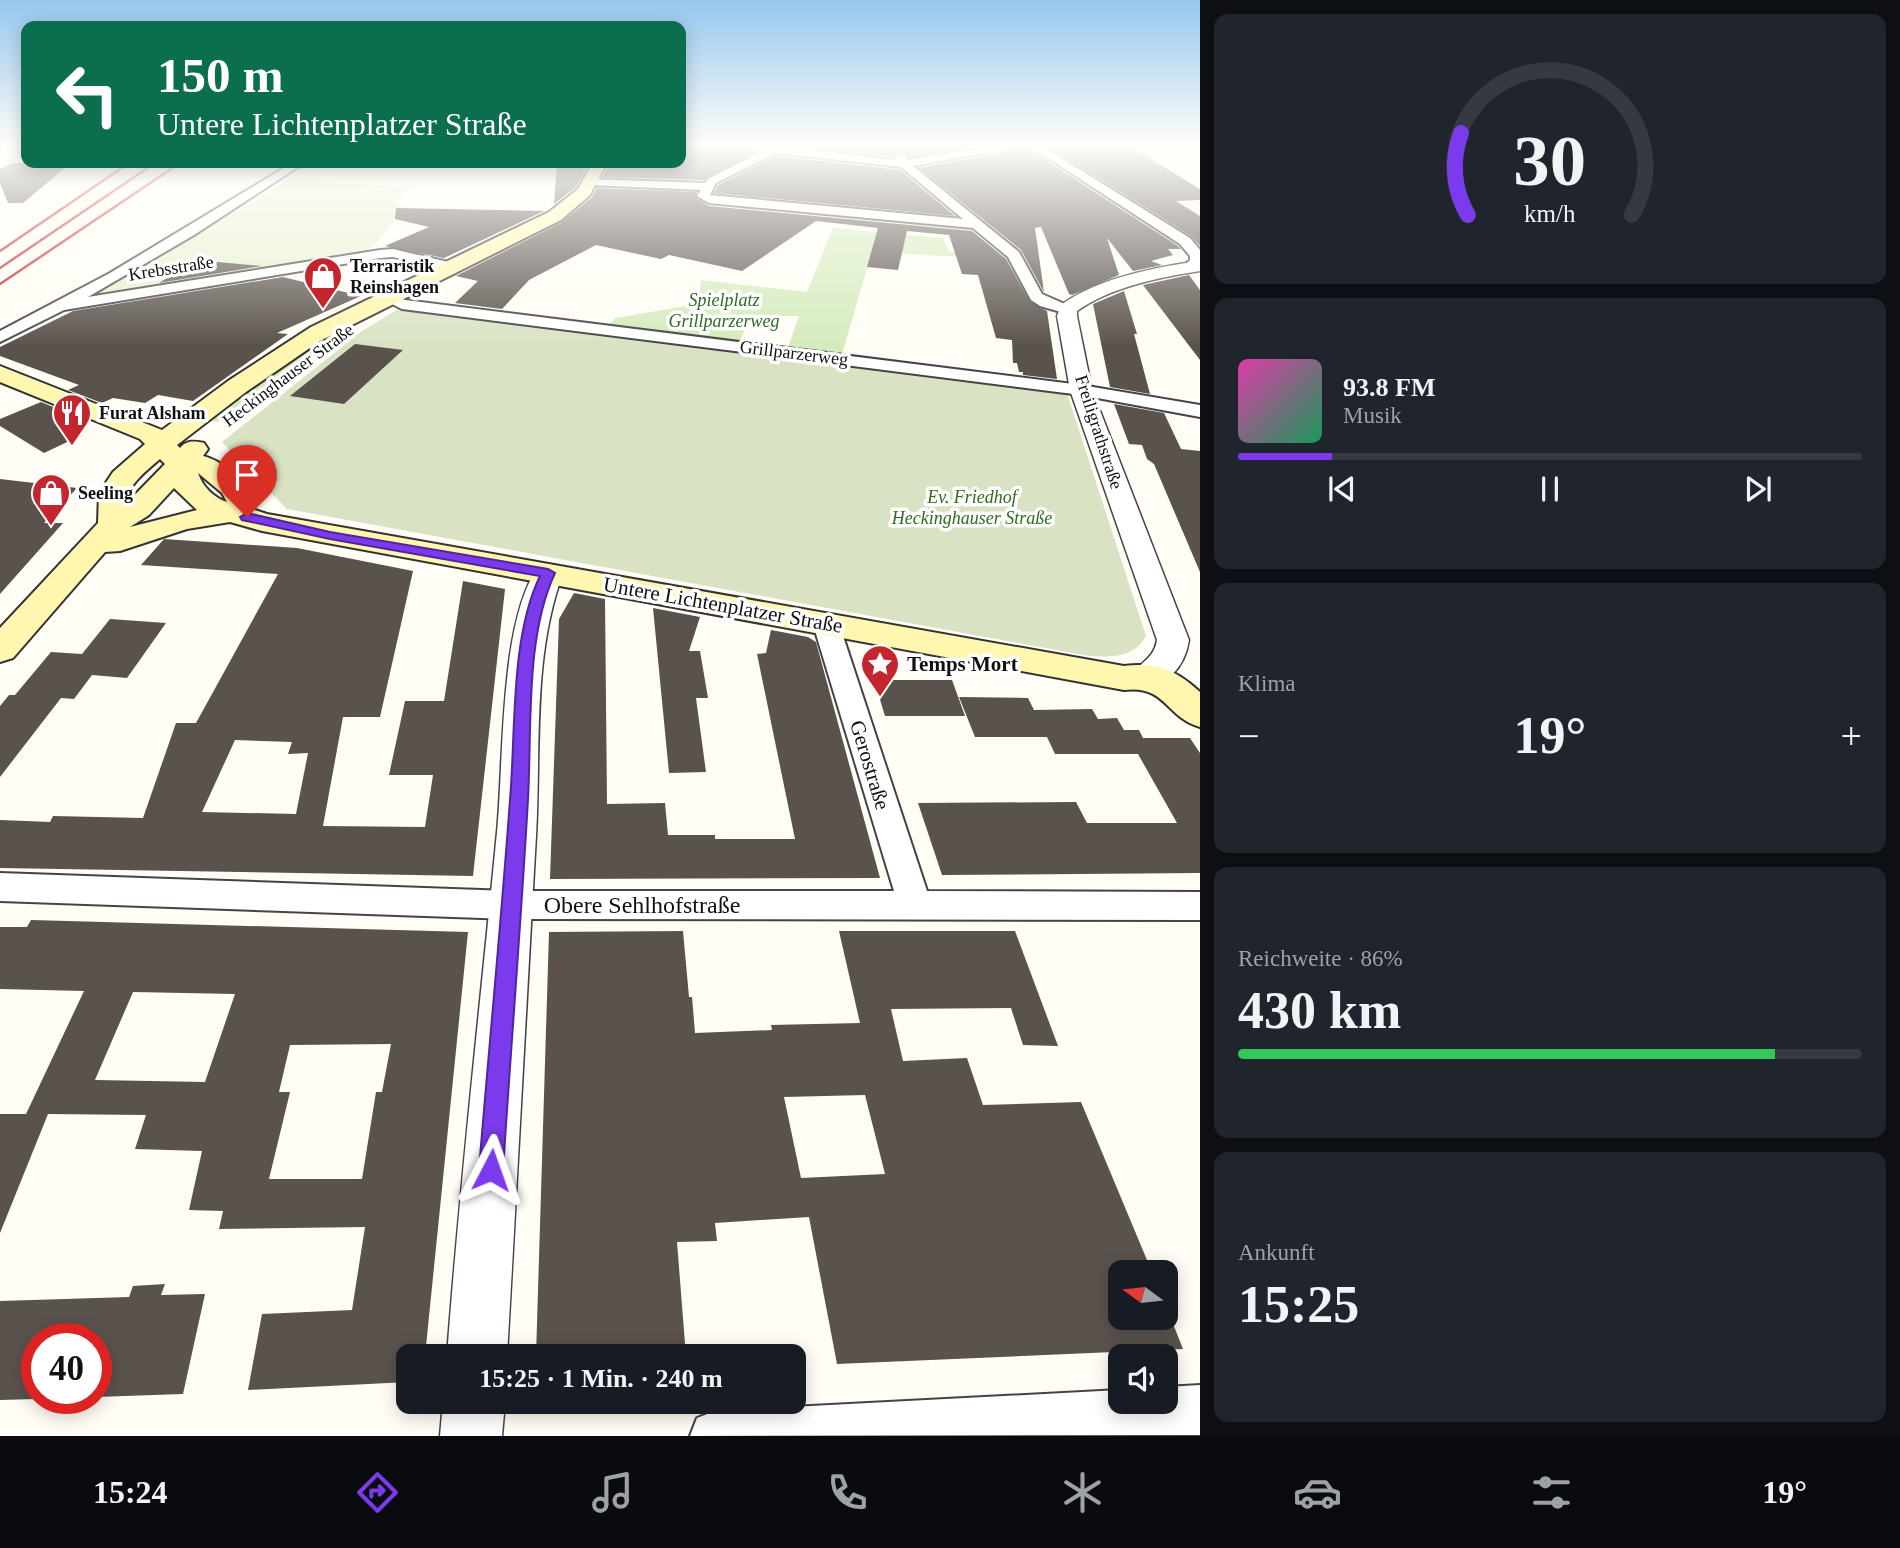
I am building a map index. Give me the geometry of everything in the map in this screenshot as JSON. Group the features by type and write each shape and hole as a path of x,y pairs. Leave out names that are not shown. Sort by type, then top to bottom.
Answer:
{"main road":[{"name":"Heckinghauser Straße","path":"0,650 113,525 139,509 171,453 218,402 309,338 348,316 560,212"},
{"name":"Heckinghauser Straße","path":"118,484 214,432 362,319 379,303"},
{"path":"0,373 149,433 171,453"},
{"path":"115,419 189,410 218,402"},
{"path":"113,525 112,494 118,484 115,419"},
{"name":"Untere Lichtenplatzer Straße","path":"171,453 188,487 210,506 262,522 1124,678 1149,676"},
{"path":"90,551 182,521 236,512"},
{"path":"1149,676 1177,692 1200,715"}],"street":[{"path":"0,337 62,306 222,212"},
{"path":"847,212 974,224"},
{"path":"960,212 1014,255 1036,297 1045,303 1068,309 1082,298 1195,266 1197,255 1185,241 1139,212"},
{"name":"Krebsstraße","path":"62,306 380,254 393,253 452,267"},
{"name":"Grillparzerweg","path":"379,303 409,304 1081,390 1200,411"},
{"name":"Freiligrathstraße","path":"1068,309 1081,390 1173,640 1171,655 1149,676"},
{"path":"478,1344 529,635 538,594 548,573"},
{"name":"Gerostraße","path":"826,624 915,906"},
{"name":"Obere Sehlhofstraße","path":"0,887 511,905 1200,906"},
{"path":"715,1436 1200,1410"},
{"path":"471,1436 473,1414"}],"green space":[{"path":"234,212 401,212 368,252 98,295 98,292"},
{"name":"Spielplatz Grillparzerweg","path":"833,228 943,238 949,252 998,253 1003,259 872,252 842,354 788,348 799,316 752,316 739,342 609,325 615,318 698,304 701,280 807,292"},
{"name":"Ev. Friedhof Heckinghauser Straße","path":"400,308 1067,393 1146,636 1135,649 1121,655 1089,656 287,509 222,442 362,331"},
{"path":"328,333 334,334 217,422 210,420"}],"building":[{"path":"396,212 542,212 444,258 385,246 429,227 395,219"},
{"path":"574,212 772,212 972,231 1006,259 1030,302 1047,311 1057,379 1023,375 1023,372 1019,372 1017,363 1013,363 1012,340 996,338 978,275 962,274 949,235 907,231 898,270 867,267 878,228 816,221 742,271 669,255 661,259 596,245 529,280 502,309 455,303 478,281 456,276 562,222"},
{"path":"913,212 950,212 955,216"},
{"path":"974,212 1126,212 1181,249 1168,249 1173,255 1151,261 1162,265 1133,271 1107,238 1119,275 1072,295 1069,294 1041,227 1035,228 1044,292 1021,250"},
{"path":"1153,212 1194,212 1200,216 1200,246 1191,236"},
{"path":"196,260 262,266 159,283"},
{"path":"1189,275 1200,290 1200,360 1143,285"},
{"path":"283,277 361,296 277,333 288,334 193,401 158,395 145,403 113,398 102,403 68,390 79,385 0,356 0,347 73,311"},
{"path":"1124,291 1150,394 1110,387 1093,304"},
{"path":"355,344 403,350 344,404 290,396"},
{"path":"41,402 75,416 56,424 82,435 44,453 0,426 0,419"},
{"path":"1114,404 1164,413 1181,449 1200,451 1200,572 1154,464 1147,459 1142,445 1129,444"},
{"path":"0,479 77,488 44,523 63,523 0,594"},
{"path":"164,539 297,548 413,571 380,717 343,717 323,826 425,827 433,775 389,775 405,701 444,701 463,581 505,589 473,876 0,868 0,820 50,822 53,816 143,818 176,723 196,723 278,574 141,565","holes":["235,740 292,742 288,754 308,753 296,814 202,812"]},
{"path":"574,593 605,599 607,804 665,803 668,835 715,835 715,839 795,839 757,654 766,653 771,630 808,637 816,642 880,878 550,879 559,619"},
{"path":"653,608 700,617 689,651 700,651 708,698 696,698 706,772 669,773"},
{"path":"110,619 166,623 127,678 92,675 74,699 61,698 0,777 0,706 9,695 15,695 51,652 82,654"},
{"path":"874,680 952,680 965,716 885,716"},
{"path":"959,697 1028,698 1034,710 1092,709 1098,719 1117,718 1124,730 1139,730 1143,738 1190,738 1200,753 1200,873 942,875 918,803 1076,802 1087,823 1177,823 1138,754 1055,754 1047,737 975,737"},
{"path":"31,920 468,932 426,1344 396,1344 396,1383 248,1390 262,1314 352,1310 365,1227 219,1229 223,1211 189,1210 202,1151 135,1149 146,1115 48,1114 0,1233 0,1114 26,1114 84,991 0,989 0,927 27,927","holes":["133,992 235,994 205,1082 95,1080","391,1044 382,1092 376,1092 362,1179 269,1179 290,1092 279,1092 290,1045"]},
{"path":"683,931 695,1033 772,1030 771,1025 860,1023 839,931 1015,931 1058,1046 1023,1045 1011,1008 891,1009 903,1061 967,1058 983,1105 1081,1102 1147,1260 1108,1260 1108,1330 1175,1330 1183,1349 1178,1349 1178,1344 1108,1344 1108,1352 837,1364 809,1217 715,1223 717,1241 677,1242 685,1344 536,1344 549,932","holes":["865,1095 885,1174 801,1178 784,1097"]},
{"path":"165,1284 161,1295 205,1294 183,1394 112,1396 112,1323 21,1323 21,1399 0,1400 0,1301 129,1297 133,1286"}],"railway":[{"path":"0,251 57,212"},
{"path":"0,268 83,212"},
{"path":"0,284 107,212"}],"place":[{"name":"Terraristik Reinshagen","path":"323,310"},
{"name":"Furat Alsham","path":"72,447"},
{"name":"Seeling","path":"51,527"},
{"name":"Temps Mort","path":"880,698"}],"route":[{"path":"247,517 330,535 548,573 538,594 529,635 491,1170"}]}
